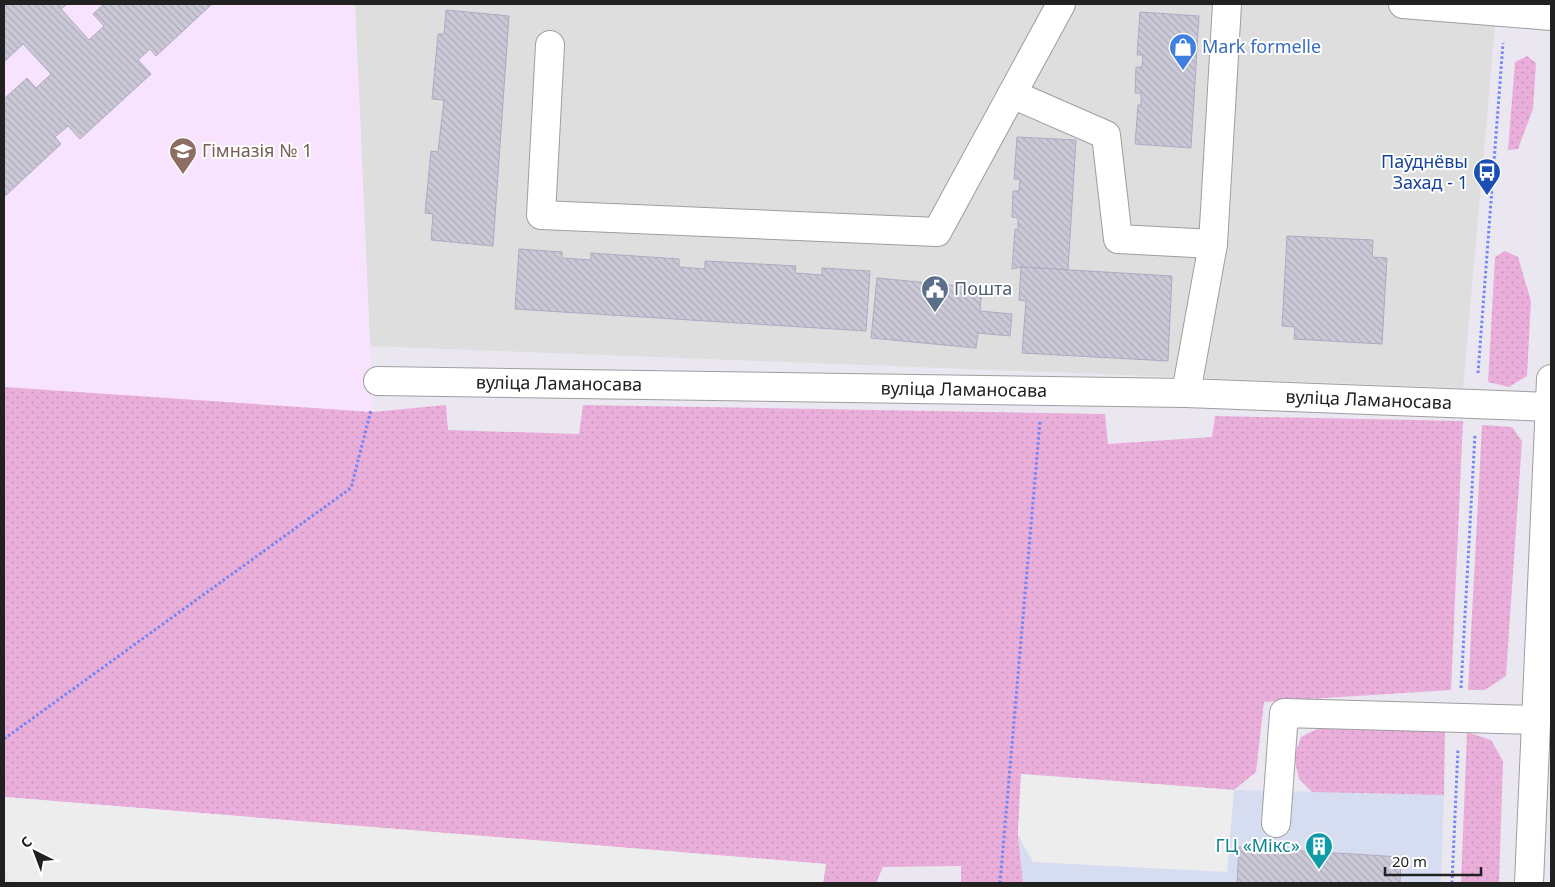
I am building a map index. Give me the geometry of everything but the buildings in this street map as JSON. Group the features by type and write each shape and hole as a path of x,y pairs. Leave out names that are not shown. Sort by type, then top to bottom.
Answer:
{"street":[{"path":"550,45 541,215 938,232 1061,4"},
{"path":"1186,393 1213,244 1227,4"},
{"path":"1403,4 1551,16"},
{"path":"1012,94 1106,135 1118,239 1213,244"},
{"path":"1529,883 1551,379"},
{"name":"вуліца Ламаносава","path":"378,381 1186,393 1550,407"},
{"path":"1276,823 1284,713 1536,720"}],"path":[{"path":"1452,883 1476,404 1505,12"},
{"path":"4,739 351,488 378,381"},
{"path":"1000,883 1043,391"}],"shaded area":[{"name":"Гімназія № 1","path":"4,4 355,4 373,412 4,396"},
{"path":"355,4 1497,4 1463,388 370,346"},
{"path":"1527,56 1536,63 1533,109 1518,149 1508,150 1515,62"},
{"path":"1505,251 1518,257 1531,301 1527,376 1509,387 1488,382 1495,257"},
{"path":"4,387 373,412 446,405 448,430 579,434 583,405 1105,414 1108,444 1212,437 1215,416 1463,421 1451,690 1264,702 1256,772 1234,790 1021,774 1018,835 1023,883 961,883 961,866 883,867 876,883 823,883 825,864 4,797"},
{"path":"1482,425 1512,427 1522,441 1506,676 1485,690 1468,690"},
{"path":"1319,728 1445,730 1444,795 1312,792 1299,779 1294,757 1301,737"},
{"path":"1467,732 1491,740 1503,761 1499,883 1461,883"},
{"path":"1021,774 1234,790 1444,795 1441,883 1023,883 1018,835"},
{"path":"1021,774 1234,790 1227,872 1033,862 1018,835"},
{"path":"4,797 826,864 823,883 13,883 4,869"}],"place":[{"name":"Mark formelle","path":"1183,71"},
{"name":"Гімназія № 1","path":"183,175"},
{"name":"Паўднёвы Захад - 1","path":"1487,196"},
{"name":"Пошта","path":"935,313"},
{"name":"ГЦ «Мікс»","path":"1319,870"}]}
